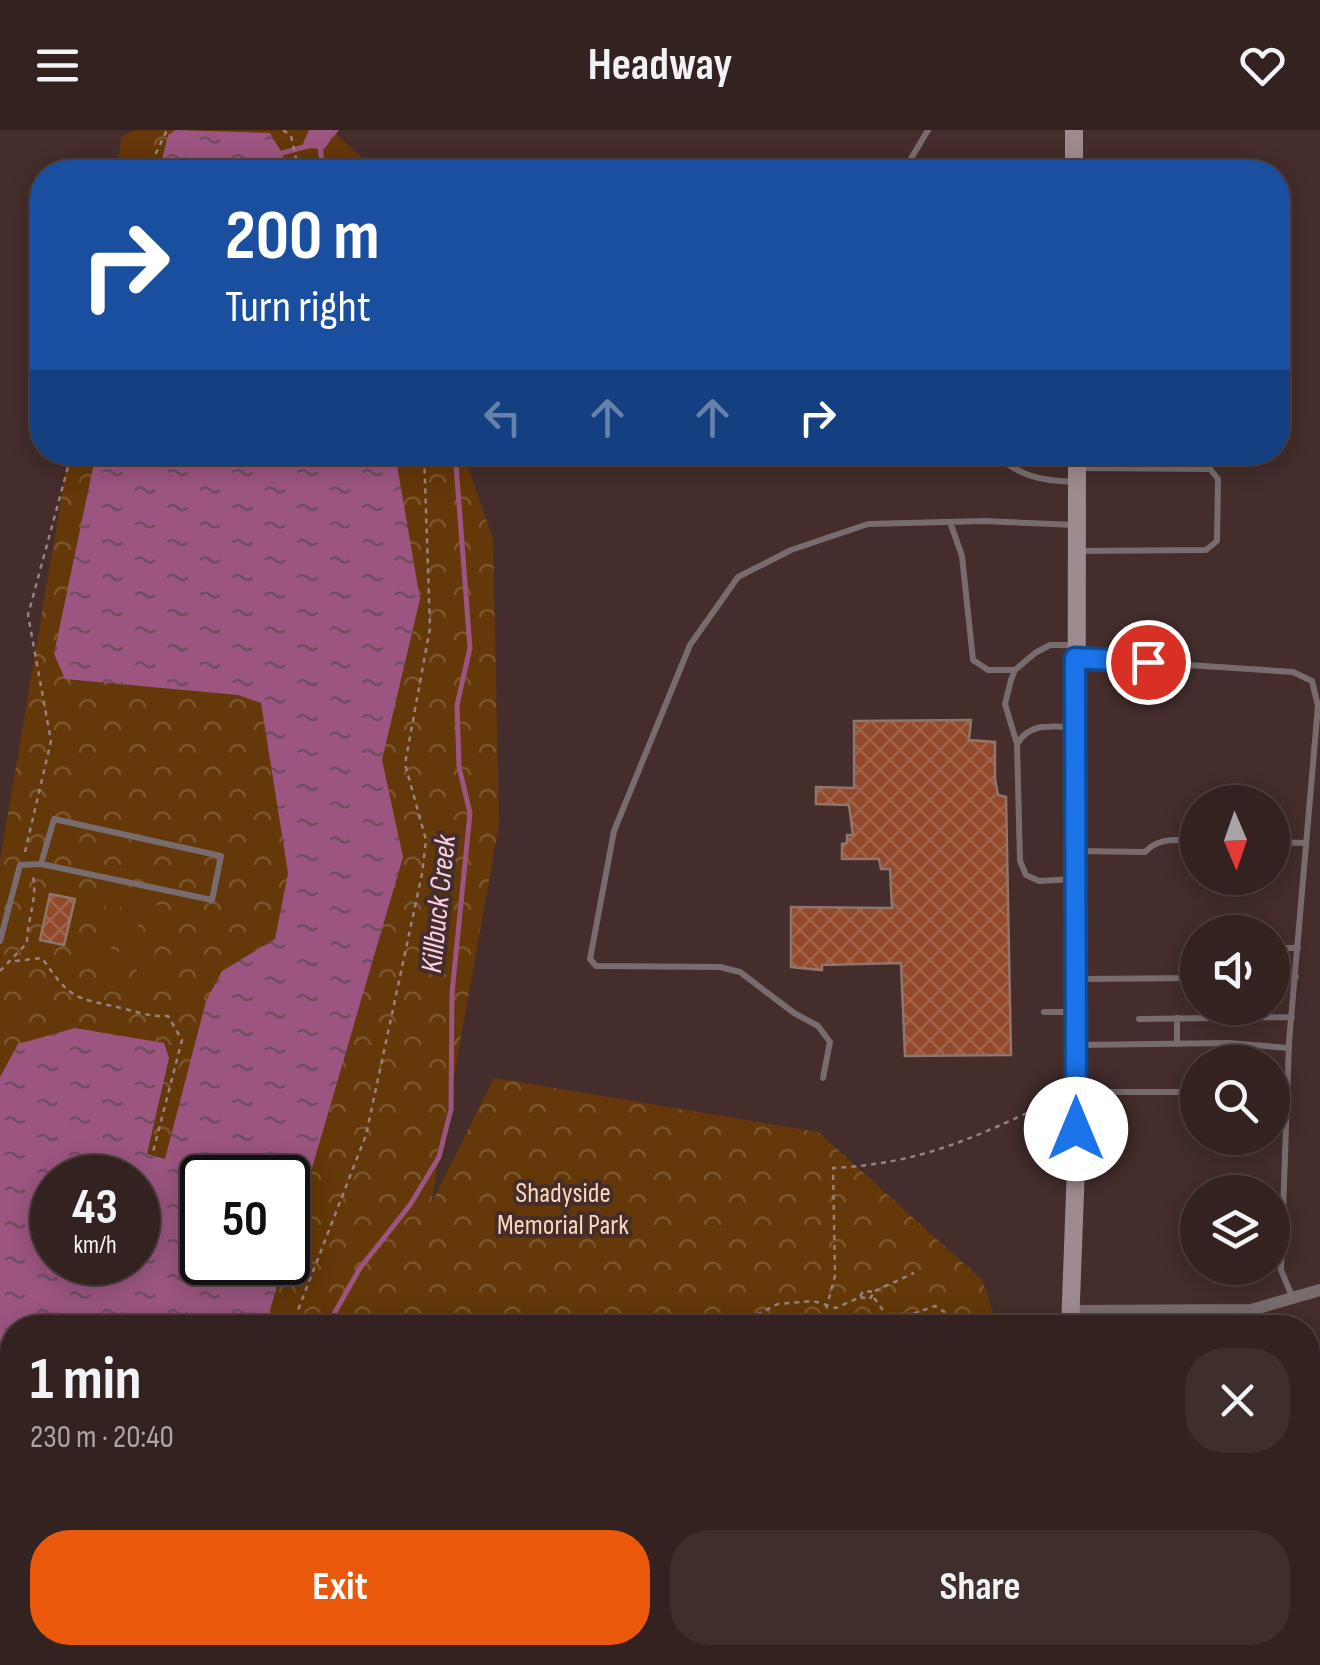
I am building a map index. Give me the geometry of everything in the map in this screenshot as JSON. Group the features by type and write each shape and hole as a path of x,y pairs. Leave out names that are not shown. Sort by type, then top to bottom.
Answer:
{"main road":[{"path":"1074,130 1074,160"},
{"path":"1070,1315 1076,1092 1077,468"}],"street":[{"path":"1150,1315 1251,1310 1320,1290"}],"lane":[{"path":"910,160 928,130"},
{"path":"1005,465 1028,478 1077,468 1210,469 1218,479 1214,548 1076,551"},
{"path":"950,522 962,556 973,660 988,670 1014,670 1050,645 1075,651 1293,672 1312,681 1318,706 1289,1045"},
{"path":"823,1078 830,1042 818,1026 794,1014 740,972 720,966 596,966 590,959 614,831 690,645 738,578 791,550 868,524 1076,525"},
{"path":"1014,670 1006,704 1017,744 1020,861 1026,875 1040,881 1074,879"},
{"path":"1017,744 1024,732 1038,727 1074,727"},
{"path":"0,942 20,865 41,864 212,900 221,856 54,819 41,864"},
{"path":"1074,852 1145,852 1153,844 1180,839"},
{"path":"1290,842 1306,842"},
{"path":"1290,948 1298,948"},
{"path":"1075,979 1180,978"},
{"path":"1290,978 1296,978"},
{"path":"1044,1012 1075,1012"},
{"path":"1139,1018 1180,1018"},
{"path":"1177,1018 1177,1044"},
{"path":"1075,1045 1205,1045"},
{"path":"1076,1092 1180,1092"},
{"path":"1286,1155 1281,1270 1294,1300"}],"path":[{"path":"153,160 167,130"},
{"path":"283,130 291,136 297,160"},
{"path":"0,971 28,943 27,916 37,894 25,865 51,741 28,616 69,465"},
{"path":"296,1315 366,1134 422,874 426,840 404,764 430,628 424,465"},
{"path":"13,961 42,958 60,984 79,998 145,1016 168,1016 180,1030 182,1040 153,1152"},
{"path":"826,1315 835,1276 833,1168 886,1165 942,1152 1044,1105"},
{"path":"756,1315 778,1304 814,1301 829,1306 874,1294 914,1273"},
{"path":"860,1297 867,1290 874,1294 889,1314 912,1314 935,1306 949,1315"}],"green space":[{"path":"135,130 332,130 363,160 118,160 122,136"},
{"name":"Shadyside Memorial Park","path":"67,465 467,465 493,539 499,825 431,1204 494,1078 818,1132 982,1280 994,1315 0,1315 0,861"},
{"path":"108,896 122,899 115,929 101,926"},
{"path":"130,901 143,903 136,934 123,931"},
{"path":"151,904 165,907 158,939 144,936"},
{"path":"99,940 112,943 106,973 93,970"},
{"path":"120,945 134,948 127,978 114,975"},
{"path":"141,950 155,952 148,982 135,979"}],"water":[{"path":"175,130 270,133 284,160 162,160 168,135"},
{"path":"309,130 339,130 324,149 301,148"},
{"path":"93,465 397,465 420,599 382,760 403,857 310,1175 310,1155 180,1155 180,1285 277,1285 269,1315 0,1315 0,1077 18,1044 75,1028 164,1043 169,1058 147,1154 151,1155 30,1155 30,1285 160,1285 160,1158 165,1159 206,1001 222,971 275,939 288,873 261,703 238,695 65,679 54,654"}],"building":[{"path":"971,720 969,740 995,742 998,795 1006,797 1011,1055 905,1056 901,963 822,965 822,970 791,967 791,907 892,908 890,869 881,869 879,859 842,859 842,844 847,843 847,835 853,835 849,805 816,804 816,787 854,788 854,721"},
{"path":"50,894 75,899 64,945 40,940"}],"waterway":[{"path":"282,153 308,146"},
{"name":"Killbuck Creek","path":"320,146 322,160"},
{"name":"Killbuck Creek","path":"333,1315 360,1268 410,1205 439,1157 451,1109 452,993 470,813 459,767 457,705 470,648 456,465"}],"route":[{"path":"1076,1129 1075,658 1148,662"}]}
